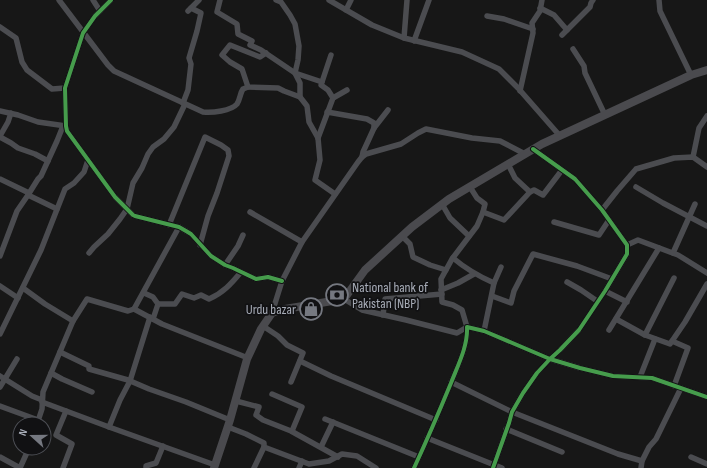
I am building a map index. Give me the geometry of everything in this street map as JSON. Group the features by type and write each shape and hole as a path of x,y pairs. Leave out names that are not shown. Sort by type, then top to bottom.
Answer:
{"main road":[{"path":"215,466 248,358 263,326 272,313 285,309 344,299 365,270 412,227 442,204 542,144 691,75 707,70"}],"street":[{"path":"59,0 83,33 114,71 203,112 211,113 230,108 236,104 243,89 248,87 278,88 300,97 307,106 309,122 318,138 320,160 315,180 335,194"},
{"path":"93,0 100,11"},
{"path":"0,256 17,211 41,176 64,126 66,88 83,33 95,16 111,0"},
{"path":"90,253 94,247 108,234 127,209 133,183 148,154 153,147 164,139 174,127 188,90 191,64 189,58 201,13 190,10 199,0"},
{"path":"220,0 217,12 238,24 238,34 252,41 250,45 266,53 295,73 322,82"},
{"path":"276,0 285,2 295,24 299,46 295,73 300,83 300,97"},
{"path":"329,0 372,25 404,38 462,52 499,69 560,136"},
{"path":"346,10 351,0"},
{"path":"404,38 407,0"},
{"path":"414,41 429,0"},
{"path":"520,91 533,32 532,23 540,11 542,0"},
{"path":"562,35 590,6 590,3 593,0"},
{"path":"659,0 660,11 691,75"},
{"path":"540,8 554,15 567,30"},
{"path":"487,16 504,19 533,29"},
{"path":"0,27 16,38 22,62 27,70 52,89 66,88"},
{"path":"248,87 242,69 222,55 230,45 260,57 266,53"},
{"path":"573,49 584,66 585,73 605,115"},
{"path":"331,55 321,85 328,90 333,98"},
{"path":"318,138 333,98 348,90"},
{"path":"362,157 374,128 388,110"},
{"path":"0,111 38,122 64,126"},
{"path":"327,112 367,119 374,123 374,128"},
{"path":"11,113 0,137 18,148 48,160"},
{"path":"693,157 699,128 707,116"},
{"path":"64,126 115,197 135,216 180,227 191,234 211,256 225,266 256,279 268,278 282,282"},
{"path":"272,313 282,282 302,242 335,194 362,157 366,154 401,144 426,129 472,138 500,141 529,151 562,170 575,179 602,210 628,245 627,254 579,330 550,358 522,393 512,412 494,466"},
{"path":"169,225 205,137 221,144 228,150 229,156 200,244"},
{"path":"602,210 636,169 674,158 693,157 707,167"},
{"path":"0,334 52,226 65,189 74,183 84,172 88,160"},
{"path":"508,164 515,178 530,192"},
{"path":"483,212 504,220 530,192 534,190 543,195 562,170"},
{"path":"0,179 57,210"},
{"path":"414,468 436,420 467,339 467,327 462,310 453,305 442,302 441,278 453,258 477,226 483,212 485,204 477,198 470,187"},
{"path":"636,187 707,226"},
{"path":"442,204 450,218 469,236"},
{"path":"673,253 696,204"},
{"path":"250,212 302,242"},
{"path":"554,222 599,235 609,220"},
{"path":"40,416 42,409 43,392 73,321 87,299 128,311 134,309 180,227"},
{"path":"225,266 243,235"},
{"path":"402,236 410,244 413,257 430,265 446,270"},
{"path":"628,245 638,240 678,255 707,273"},
{"path":"609,330 659,248"},
{"path":"492,296 511,303 514,290 534,254 577,266 612,279"},
{"path":"453,258 474,274 494,283"},
{"path":"484,331 494,283 501,267"},
{"path":"158,304 175,304 182,294 194,298 201,295 209,299 217,296 228,287 241,272"},
{"path":"383,315 385,299 442,292 474,274"},
{"path":"644,335 674,278"},
{"path":"567,282 598,301"},
{"path":"616,319 644,335 670,344 685,322 707,284"},
{"path":"0,286 18,298"},
{"path":"23,288 45,304 73,321"},
{"path":"605,291 627,302"},
{"path":"144,293 153,297 158,304"},
{"path":"344,299 362,310 457,333 467,327 484,331 550,358 580,368 613,376 652,378 707,396"},
{"path":"109,427 120,400 130,381 151,318 158,304"},
{"path":"134,309 162,324 248,358"},
{"path":"263,326 288,345 303,352 291,382"},
{"path":"640,377 655,339"},
{"path":"672,340 688,348 674,386"},
{"path":"60,352 89,366 89,369 130,381 186,402 264,443 264,447 254,468"},
{"path":"0,387 3,377 17,359"},
{"path":"300,361 331,376 436,420"},
{"path":"51,373 92,392"},
{"path":"3,377 42,401 215,466"},
{"path":"451,382 512,412 618,454 642,461"},
{"path":"641,468 642,461 649,447 656,440 681,388"},
{"path":"272,394 302,407 292,431"},
{"path":"236,401 259,407 256,415 263,420 292,431 338,457"},
{"path":"0,406 24,416"},
{"path":"63,468 72,444 56,435 66,411"},
{"path":"325,419 419,457"},
{"path":"321,447 333,422"},
{"path":"506,429 562,452"},
{"path":"428,438 502,468"},
{"path":"146,468 146,466 156,463 163,446"},
{"path":"264,447 309,464 329,461 342,454 357,456 376,468"},
{"path":"0,457 20,468 25,456"},
{"path":"691,458 707,464"},
{"path":"299,468 302,461"}],"cycle path":[{"path":"111,0 95,16 83,33 65,88 67,131 115,197 133,215 179,227 191,234 211,256 225,265 256,279 268,277 282,281"},
{"path":"493,468 512,412 523,393 537,373 579,330 627,254 627,245 602,210 575,179 533,149"},
{"path":"414,468 459,362 466,341 467,327 484,331 550,359 580,368 613,376 652,378 707,397"}],"place":[{"name":"National bank of Pakistan (NBP)","path":"337,295"},
{"name":"Urdu bazar","path":"311,309"}]}
